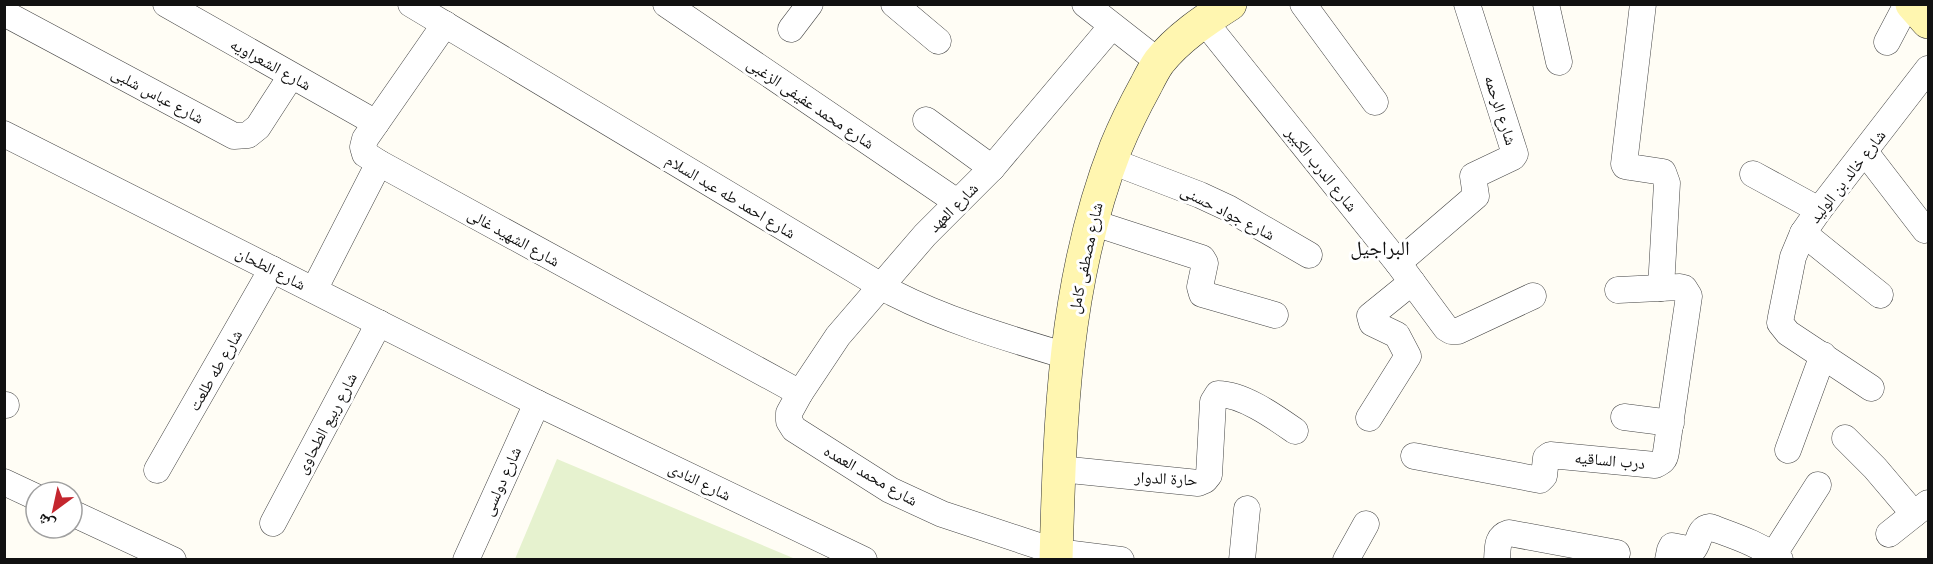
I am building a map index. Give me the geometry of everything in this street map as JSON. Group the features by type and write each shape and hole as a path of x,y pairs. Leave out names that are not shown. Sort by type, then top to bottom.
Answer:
{"street":[{"name":"شارع الشعراويه","path":"166,4 376,123"},
{"name":"شارع محمد عفيفى الزغبى","path":"666,4 957,202"},
{"path":"791,29 810,4"},
{"path":"894,4 938,40"},
{"path":"1085,4 1159,62"},
{"path":"1303,4 1375,102"},
{"name":"شارع الرحمه","path":"1405,273 1476,196 1473,176 1515,154 1467,4"},
{"path":"1546,4 1559,62"},
{"path":"1643,4 1624,159 1625,166 1663,172 1667,183 1661,288"},
{"path":"1887,42 1907,4"},
{"path":"1912,4 1929,22"},
{"name":"شارع الدرب الكبير","path":"1209,12 1446,328 1458,331 1533,296"},
{"name":"شارع مصطفى كامل","path":"1057,556 1060,469 1072,311 1082,256 1100,189 1127,118 1159,62 1209,12"},
{"name":"شارع عباس شلبى","path":"4,13 234,136 248,135 258,127 291,76"},
{"name":"شارع الشهيد غالى","path":"432,13 365,140 363,147 365,154 800,393"},
{"name":"شارع احمد طه عبد السلام","path":"432,13 914,304 970,327 1067,356"},
{"name":"شارع العهد","path":"800,393 838,336 957,202 992,168 1112,26"},
{"name":"شارع خالد بن الوليد","path":"1871,388 1788,333 1780,323 1793,258 1803,233 1929,69"},
{"path":"926,120 992,168"},
{"name":"شارع الطحان","path":"4,134 537,403"},
{"path":"1865,152 1925,230"},
{"name":"شارع جواد حسنى","path":"1111,161 1209,200 1309,255"},
{"path":"314,290 379,163"},
{"path":"1753,174 1819,210"},
{"path":"1091,222 1202,258 1205,263 1200,287 1202,294 1275,315"},
{"path":"1803,233 1880,295"},
{"name":"شارع طه طلعت","path":"157,470 272,269"},
{"path":"1369,418 1408,356 1397,335 1372,323 1370,316 1405,273"},
{"name":"درب الساقيه","path":"1414,456 1540,480 1544,476 1546,458 1550,455 1655,465 1661,462 1665,458 1671,423 1689,296 1684,288 1618,290"},
{"name":"شارع ربيع الطحاوى","path":"273,523 379,323"},
{"path":"1788,450 1823,356"},
{"name":"شارع محمد العمده","path":"800,393 789,413 791,426 890,490 942,514 1057,556 1121,560"},
{"name":"حارة الدوار","path":"1060,469 1198,483 1205,480 1209,475 1213,402 1218,394 1243,400 1295,431"},
{"name":"شارع دولسى","path":"466,560 537,403"},
{"name":"شارع النادى","path":"537,403 864,560"},
{"path":"1623,417 1671,423"},
{"path":"1845,438 1921,509 1889,534"},
{"path":"4,482 24,491"},
{"path":"1668,560 1672,546 1693,550 1701,531 1707,527 1739,537 1770,556 1818,485"},
{"path":"1242,560 1247,509"},
{"path":"84,519 173,560"},
{"path":"1346,560 1366,524"},
{"path":"1497,560 1498,541 1502,535 1509,533 1600,554"}],"green space":[{"path":"557,459 793,558 793,560 515,559"}],"district":[{"name":"البراجيل","path":"1380,248"}]}
